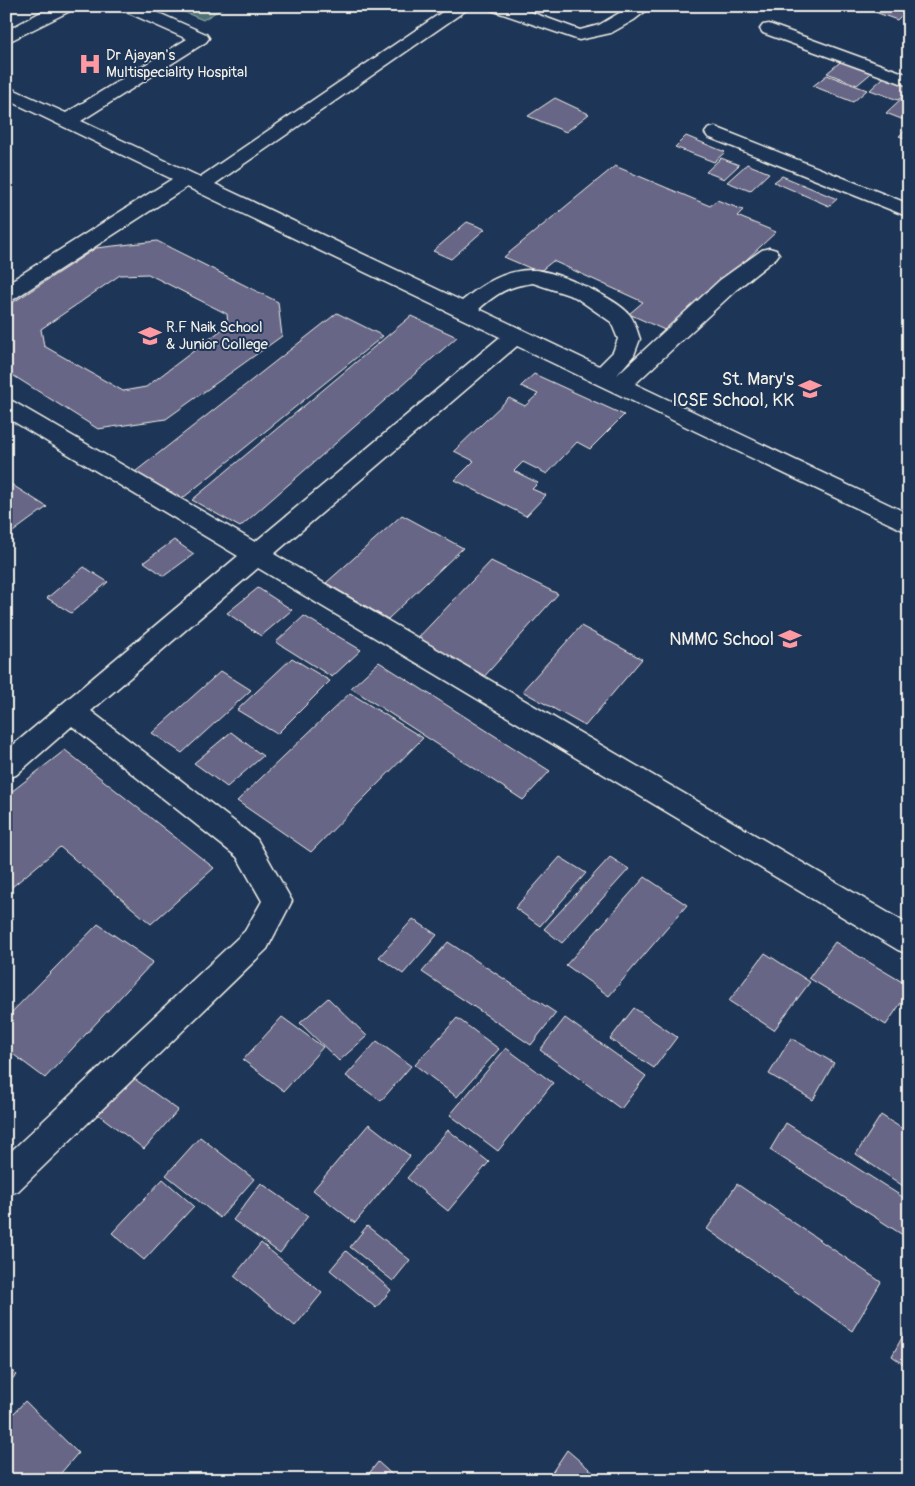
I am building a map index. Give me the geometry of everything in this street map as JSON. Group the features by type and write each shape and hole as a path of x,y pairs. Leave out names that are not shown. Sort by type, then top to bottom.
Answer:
{"street":[{"path":"6,38 66,6"},
{"path":"67,121 200,38 128,6"},
{"path":"6,294 194,182 463,6"},
{"path":"498,6 579,35 605,30 643,6"},
{"path":"770,29 909,81"},
{"path":"6,92 909,524"},
{"path":"715,133 909,211"},
{"path":"610,381 769,254"},
{"path":"464,311 485,292 508,280 534,276 583,292 621,318 629,339 610,381"},
{"path":"6,767 515,336"},
{"path":"6,407 909,941"},
{"path":"6,1179 256,940 277,901 247,848 72,711"}],"green space":[{"path":"170,6 226,6 203,20"}],"building":[{"path":"866,6 892,6 906,11 897,20 864,8"},
{"path":"845,58 875,70 857,85 827,73"},
{"path":"827,75 867,90 853,102 813,86"},
{"path":"884,77 909,86 909,90 898,100 870,90"},
{"path":"904,96 909,98 909,122 886,113"},
{"path":"555,98 589,114 566,132 528,116"},
{"path":"909,127 909,140 899,136"},
{"path":"686,136 725,152 714,162 675,147"},
{"path":"721,158 739,165 724,179 706,172"},
{"path":"747,164 769,173 750,191 727,182"},
{"path":"615,166 710,206 717,200 743,210 737,216 776,232 669,332 629,314 643,302 553,261 539,272 504,257"},
{"path":"782,176 837,199 829,206 774,182"},
{"path":"467,222 485,229 451,259 433,251"},
{"path":"157,241 278,302 282,336 166,419 98,429 6,371 6,307 96,248","holes":["148,274 227,314 228,325 146,387 123,391 44,346 41,329 120,275"]},
{"path":"337,313 383,336 178,502 131,475"},
{"path":"411,316 457,337 240,527 192,500"},
{"path":"534,374 624,415 590,449 577,442 547,474 523,462 514,471 538,483 532,489 546,495 526,516 455,480 474,461 454,451 509,398 525,406 538,394 521,386"},
{"path":"6,481 47,507 6,537"},
{"path":"402,515 463,548 388,619 326,583"},
{"path":"174,540 194,554 164,576 144,562"},
{"path":"491,561 558,594 482,679 414,642"},
{"path":"84,567 108,582 71,613 47,598"},
{"path":"258,588 292,610 261,636 227,613"},
{"path":"304,616 361,650 332,677 276,642"},
{"path":"581,626 642,659 585,726 522,691"},
{"path":"292,658 330,681 277,734 237,710"},
{"path":"379,662 550,771 523,800 351,688"},
{"path":"221,671 251,690 182,753 152,733"},
{"path":"350,693 423,738 311,852 237,801"},
{"path":"231,732 263,756 227,787 194,763"},
{"path":"65,750 214,868 151,924 60,847 6,892 6,796"},
{"path":"560,857 586,873 540,926 515,908"},
{"path":"610,857 629,869 562,943 544,929"},
{"path":"645,877 687,905 609,996 566,965"},
{"path":"413,919 437,935 403,974 379,957"},
{"path":"98,924 153,962 45,1078 6,1049 6,1018"},
{"path":"448,942 556,1013 531,1045 422,972"},
{"path":"835,942 909,986 909,991 886,1025 809,978"},
{"path":"765,953 810,982 774,1030 729,1001"},
{"path":"328,998 367,1036 339,1061 300,1023"},
{"path":"634,1008 677,1037 654,1068 610,1039"},
{"path":"282,1017 323,1047 284,1091 243,1060"},
{"path":"457,1018 499,1049 457,1097 415,1065"},
{"path":"565,1018 646,1076 621,1109 540,1050"},
{"path":"791,1038 834,1063 813,1100 769,1074"},
{"path":"377,1041 411,1066 381,1101 346,1076"},
{"path":"506,1048 553,1083 498,1151 450,1115"},
{"path":"129,1075 178,1110 144,1149 95,1112"},
{"path":"881,1115 909,1133 909,1190 856,1154"},
{"path":"786,1123 909,1201 909,1239 770,1150"},
{"path":"369,1124 410,1156 355,1223 313,1190"},
{"path":"448,1130 489,1162 448,1211 407,1178"},
{"path":"200,1137 254,1179 220,1218 166,1175"},
{"path":"163,1179 194,1206 144,1260 112,1233"},
{"path":"261,1183 308,1216 280,1253 233,1220"},
{"path":"737,1184 881,1282 852,1331 707,1229"},
{"path":"367,1226 410,1260 393,1281 350,1247"},
{"path":"261,1243 322,1293 295,1326 234,1276"},
{"path":"346,1251 391,1290 376,1308 330,1270"},
{"path":"905,1332 909,1334 909,1368 892,1356"},
{"path":"6,1365 16,1375 6,1386"},
{"path":"25,1401 78,1453 55,1480 10,1480 6,1476 6,1422"},
{"path":"567,1450 602,1480 547,1480"},
{"path":"378,1462 398,1480 364,1480"}],"place":[{"name":"Dr Ajayan's Multispeciality Hospital","path":"90,64"},
{"name":"R.F Naik School & Junior College","path":"150,336"},
{"name":"St. Mary's ICSE School, KK","path":"810,389"},
{"name":"NMMC School","path":"790,639"}]}
